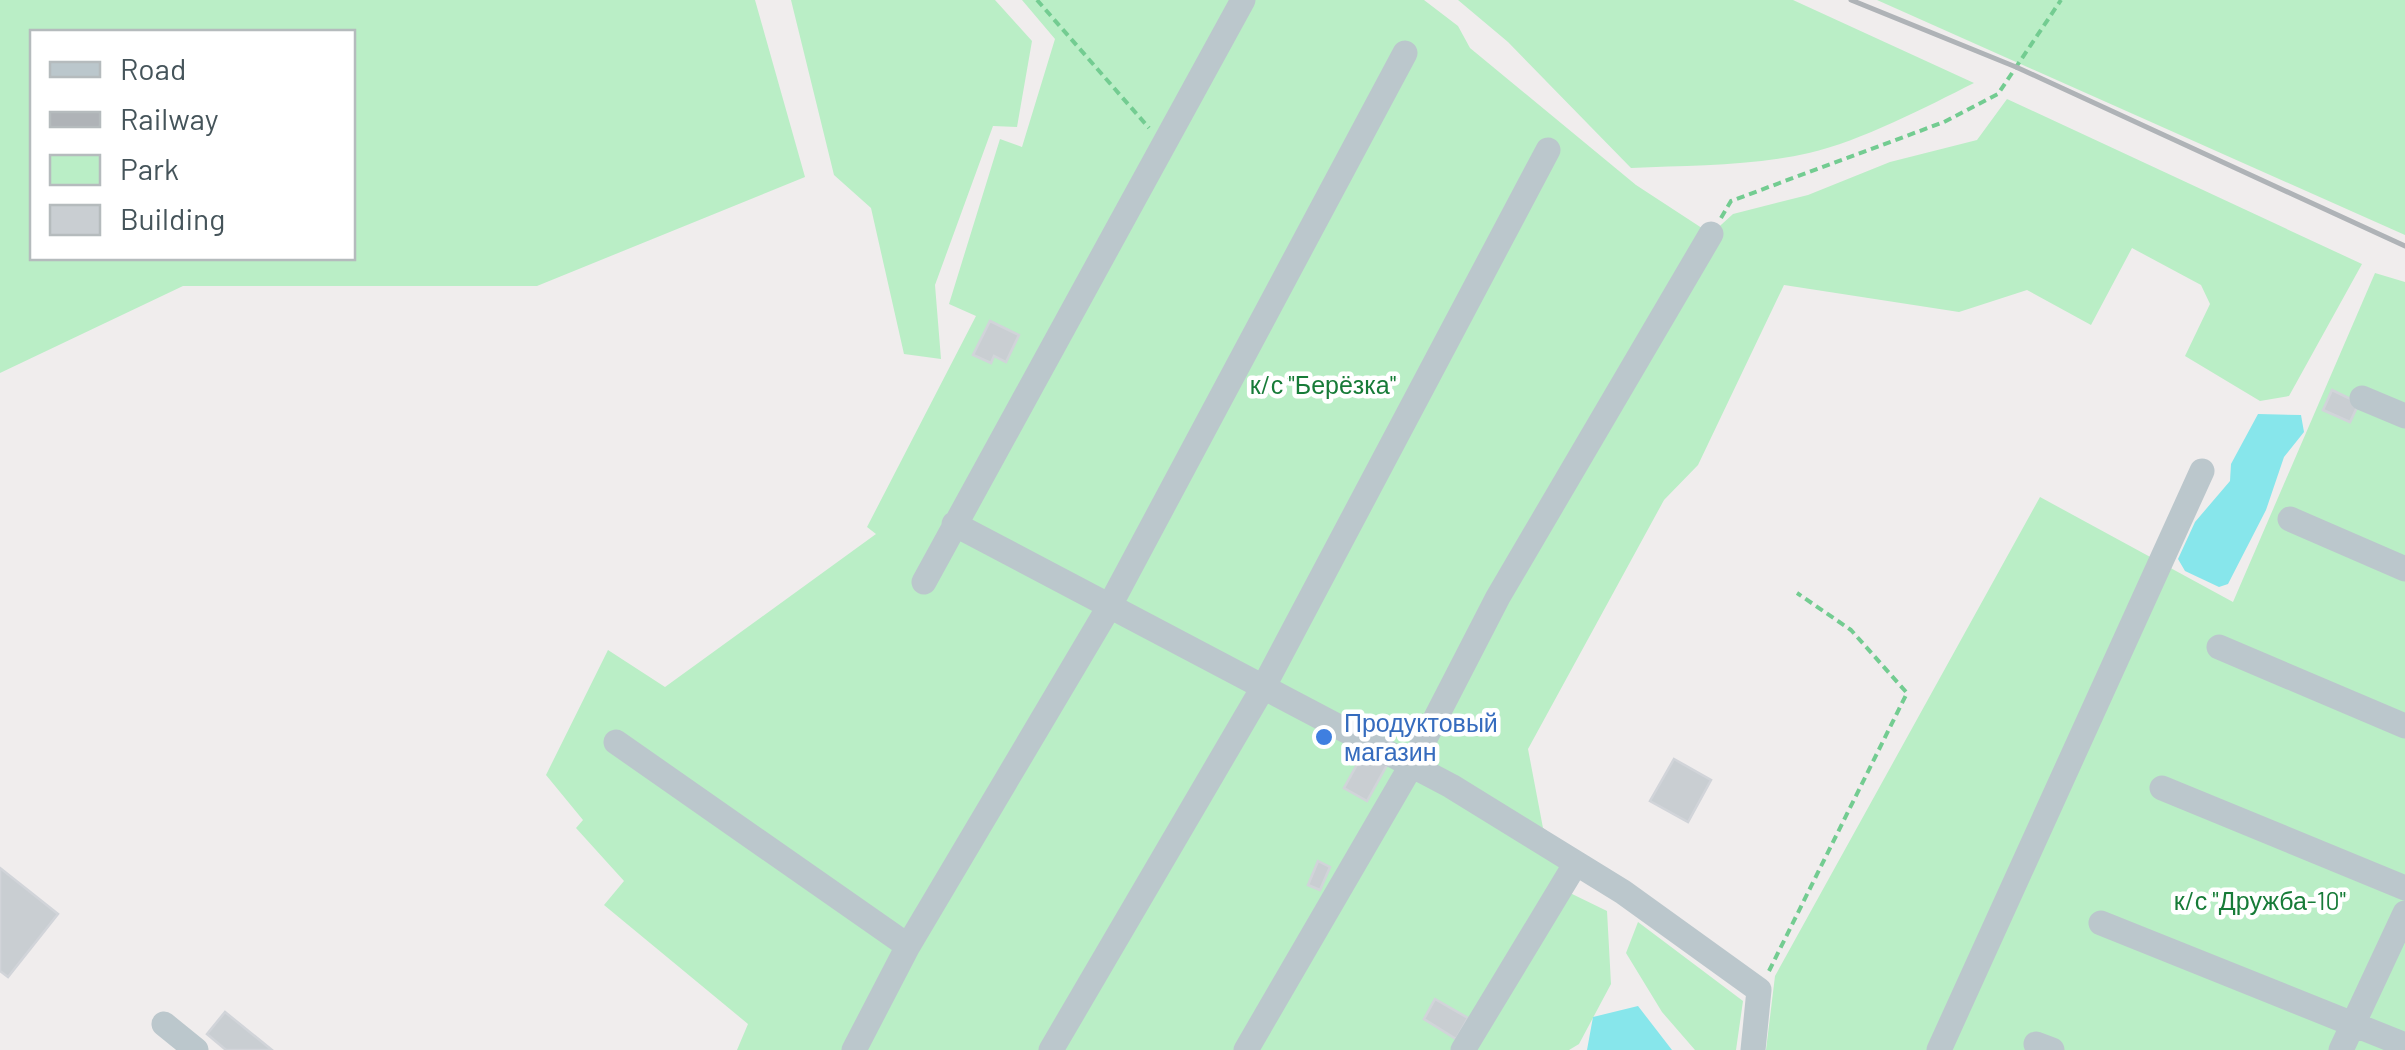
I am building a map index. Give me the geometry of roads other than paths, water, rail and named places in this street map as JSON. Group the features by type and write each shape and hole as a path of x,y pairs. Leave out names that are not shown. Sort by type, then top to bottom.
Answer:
{"street":[{"path":"924,582 1243,0"},
{"path":"854,1050 908,946 1109,607 1404,52"},
{"path":"1052,1050 1264,686 1548,150"},
{"path":"1246,1050 1411,766 1498,597 1711,234"},
{"path":"2362,398 2405,416"},
{"path":"1940,1050 2202,471"},
{"path":"2290,519 2405,569"},
{"path":"954,524 1450,786 1623,892 1759,990 1753,1050"},
{"path":"2219,647 2405,726"},
{"path":"616,742 908,946"},
{"path":"2162,788 2405,888"},
{"path":"1463,1050 1580,866"},
{"path":"2341,1050 2405,913"},
{"path":"2101,923 2405,1045"},
{"path":"164,1024 196,1050"}],"water":[{"path":"2258,414 2301,415 2304,432 2284,457 2266,510 2228,584 2219,587 2185,571 2178,559 2195,522 2230,481 2231,464"},
{"path":"1638,1006 1672,1050 1587,1050 1593,1017"}],"railway":[{"path":"1851,0 2016,67 2405,246"}],"place":[{"name":"Продуктовый магазин","path":"1324,737"}],"park label":[{"name":"к/с \"Берёзка\"","path":"1323,385"},
{"name":"к/с \"Дружба-10\"","path":"2260,901"}]}
